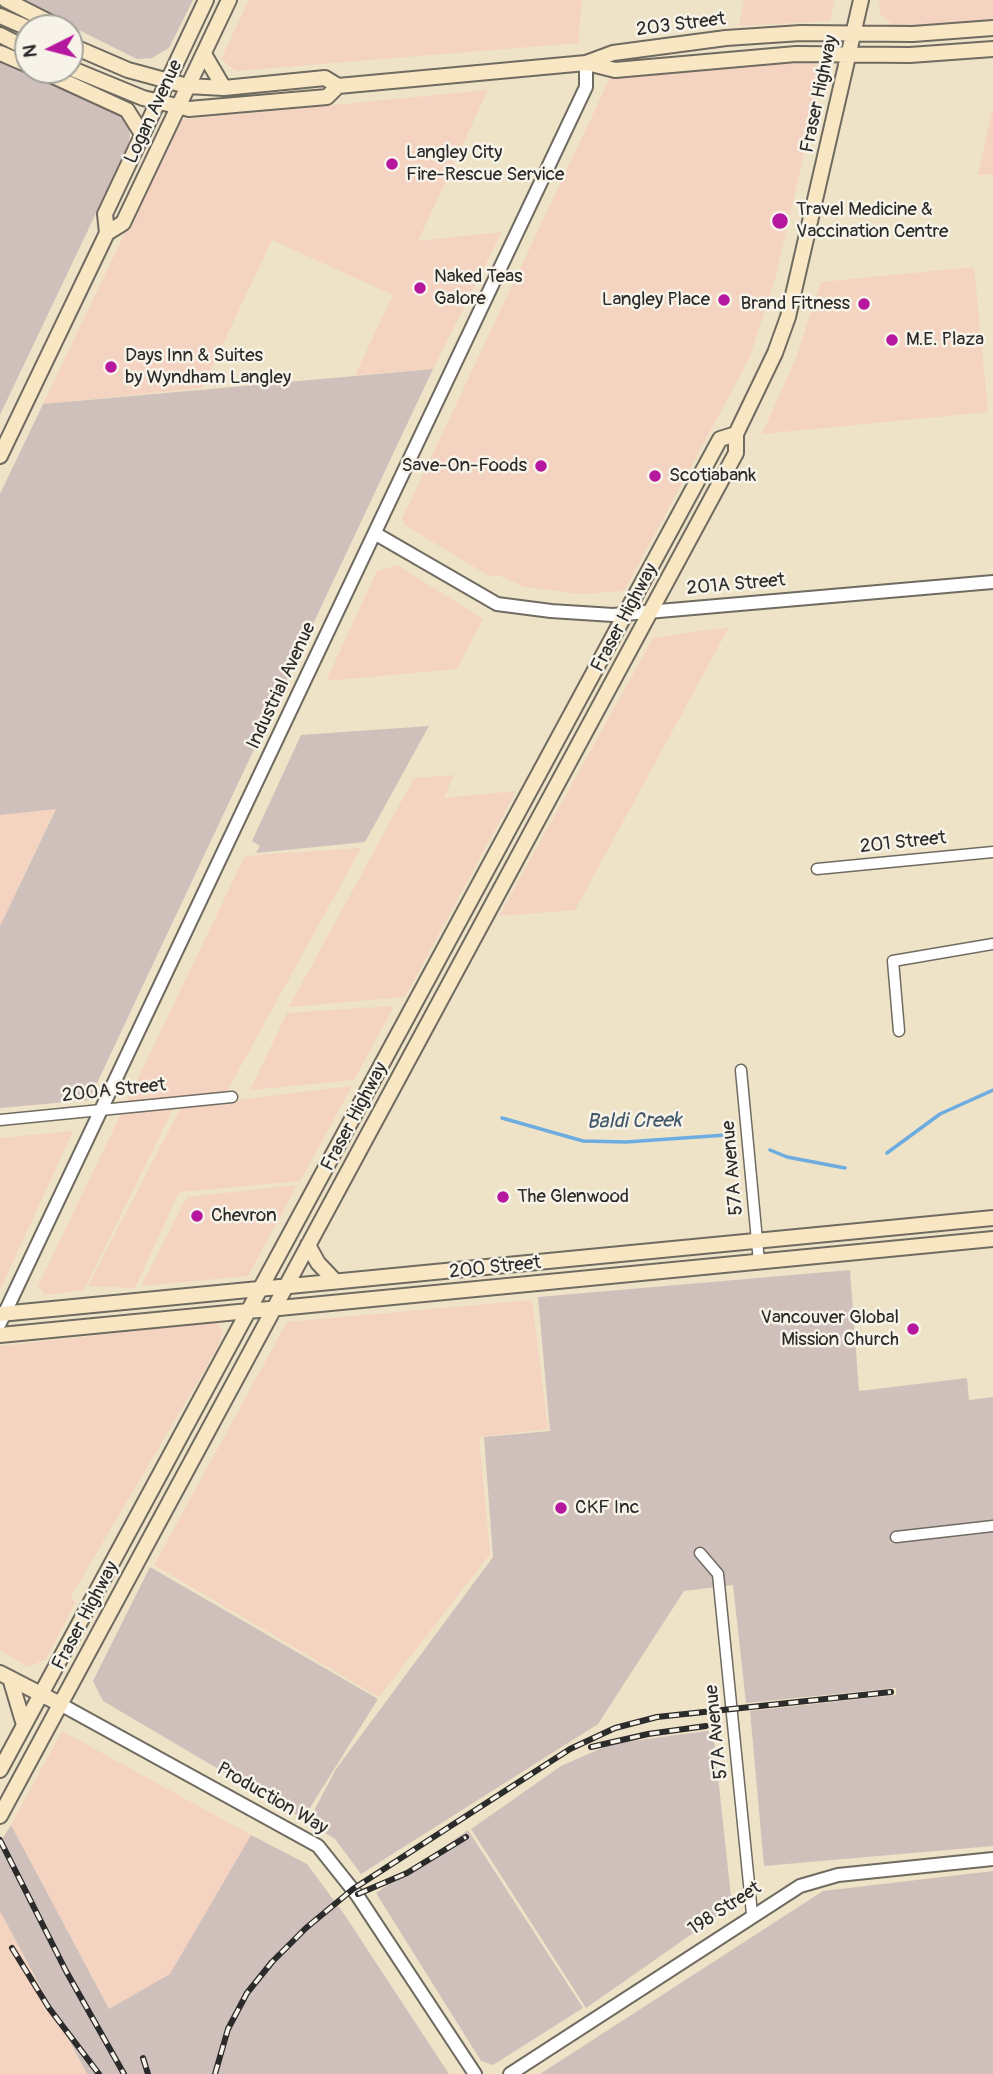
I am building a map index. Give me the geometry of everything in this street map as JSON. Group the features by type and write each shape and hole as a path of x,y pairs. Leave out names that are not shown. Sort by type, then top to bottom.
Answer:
{"main road":[{"path":"6,0 34,14"},
{"name":"Logan Avenue","path":"0,456 107,233 105,214 206,0"},
{"name":"Logan Avenue","path":"107,233 123,223 229,0"},
{"name":"Fraser Highway","path":"0,1816 736,453 736,433 775,353 788,317 861,0"},
{"name":"203 Street","path":"84,51 167,82 187,86 224,88 325,78 338,86 586,63 614,53 726,38 801,33 913,34 993,28"},
{"path":"84,47 95,56"},
{"name":"203 Street","path":"586,63 615,70 796,54 910,55 993,49"},
{"path":"204,54 224,88"},
{"name":"203 Street","path":"84,74 158,103 205,109 327,97 338,86"},
{"path":"70,84 127,110 142,134"},
{"name":"Fraser Highway","path":"0,1770 720,439 736,433"},
{"name":"200 Street","path":"2,1317 335,1281 993,1218"},
{"name":"200 Street","path":"0,1335 993,1239"},
{"path":"308,1245 318,1263 335,1281"},
{"path":"5,1676 24,1725"},
{"name":"Production Way","path":"5,1676 60,1704"}],"street":[{"name":"Industrial Avenue","path":"2,1317 586,87 586,63"},
{"name":"201A Street","path":"376,534 497,604 551,611 625,614 993,582"},
{"name":"201 Street","path":"817,869 993,852"},
{"path":"899,1031 892,961 993,944"},
{"name":"57A Avenue","path":"741,1070 760,1262"},
{"name":"200A Street","path":"0,1120 232,1097"},
{"path":"896,1537 993,1527"},
{"name":"57A Avenue","path":"700,1553 718,1574 752,1914"},
{"name":"Production Way","path":"60,1704 318,1846 357,1895 475,2074"},
{"name":"198 Street","path":"510,2074 785,1893 819,1879 993,1859"}],"shaded area":[{"path":"18,0 193,0 169,48 152,58 137,59 84,33 84,14 46,14"},
{"path":"249,0 582,0 578,43 236,71 221,59"},
{"path":"744,0 835,0 830,21 739,26"},
{"path":"879,0 993,0 993,21 895,27 880,14"},
{"path":"0,54 14,62 14,84 61,84 113,106 127,120 130,136 128,146 0,415"},
{"path":"806,59 816,64 822,76 775,279 749,359 624,591 582,594 524,587 500,576 489,576 405,525 402,519 610,78"},
{"path":"488,90 418,241 502,232 433,369 355,375 393,295 272,240 202,388 43,404 179,120"},
{"path":"993,107 993,174 978,175"},
{"name":"M.E. Plaza","path":"974,267 988,412 762,434 796,358 821,282"},
{"path":"433,369 89,1100 0,1108 0,926 56,809 0,815 0,494 43,404"},
{"path":"397,565 483,619 457,669 326,681 377,571"},
{"path":"729,627 575,910 499,916 653,638"},
{"path":"429,726 365,842 256,853 260,846 252,841 301,735"},
{"path":"454,775 444,798 516,791 405,997 289,1007 414,778"},
{"path":"56,808 47,826 0,926 0,815"},
{"path":"361,848 226,1093 178,1099 84,1290 45,1295 38,1286 245,856"},
{"path":"394,1006 354,1080 250,1090 287,1013"},
{"path":"352,1086 300,1181 179,1192 135,1288 88,1286 181,1107"},
{"path":"73,1131 0,1290 0,1138"},
{"path":"297,1185 248,1276 141,1286 187,1197"},
{"path":"850,1270 859,1391 967,1378 969,1400 993,1397 993,1846 764,1866 750,1711 896,1695 896,1688 746,1703 733,1585 684,1591 598,1724 361,1874 335,1839 308,1822 336,1769 493,1557 484,1437 550,1431 538,1297"},
{"path":"532,1300 548,1429 479,1437 490,1554 379,1697 154,1565 287,1322"},
{"path":"216,1322 223,1331 218,1347 71,1596 75,1603 46,1659 29,1667 0,1650 0,1346"},
{"path":"150,1567 378,1699 303,1819 103,1701 93,1681"},
{"path":"713,1730 732,1906 586,2008 471,1829 561,1766 611,1744"},
{"path":"62,1731 251,1835 170,1975 109,2009 11,1825"},
{"path":"11,1825 109,2009 170,1974 251,1835 307,1864 344,1914 449,2074 87,2074 0,1911 0,1843"},
{"path":"468,1830 583,2008 493,2065 481,2061 376,1893"},
{"path":"993,1871 993,2074 540,2074 823,1891"},
{"path":"0,1911 81,2064 87,2074 0,2074"}],"waterway":[{"name":"Baldi Creek","path":"887,1153 940,1114 993,1090"},
{"name":"Baldi Creek","path":"502,1118 583,1141 626,1142 726,1135"},
{"name":"Baldi Creek","path":"770,1150 787,1157 845,1168"}],"railway":[{"path":"215,2074 228,2029 247,1993 272,1962 306,1928 353,1889 570,1749 615,1728 657,1717 891,1692"},
{"path":"591,1747 648,1734 706,1726"},
{"path":"358,1894 407,1873 466,1837"},
{"path":"0,1840 66,1971 124,2074"},
{"path":"12,1948 49,2008 99,2074"},
{"path":"143,2058 148,2074"}],"place":[{"name":"Langley City Fire-Rescue Service","path":"392,164"},
{"name":"Travel Medicine & Vaccination Centre","path":"780,221"},
{"name":"Naked Teas Galore","path":"420,288"},
{"name":"Langley Place","path":"724,300"},
{"name":"Brand Fitness","path":"864,304"},
{"name":"M.E. Plaza","path":"892,340"},
{"name":"Days Inn & Suites by Wyndham Langley","path":"111,367"},
{"name":"Save-On-Foods","path":"541,466"},
{"name":"Scotiabank","path":"655,476"},
{"name":"The Glenwood","path":"503,1197"},
{"name":"Chevron","path":"197,1216"},
{"name":"Vancouver Global Mission Church","path":"913,1329"},
{"name":"CKF Inc","path":"561,1508"}]}
